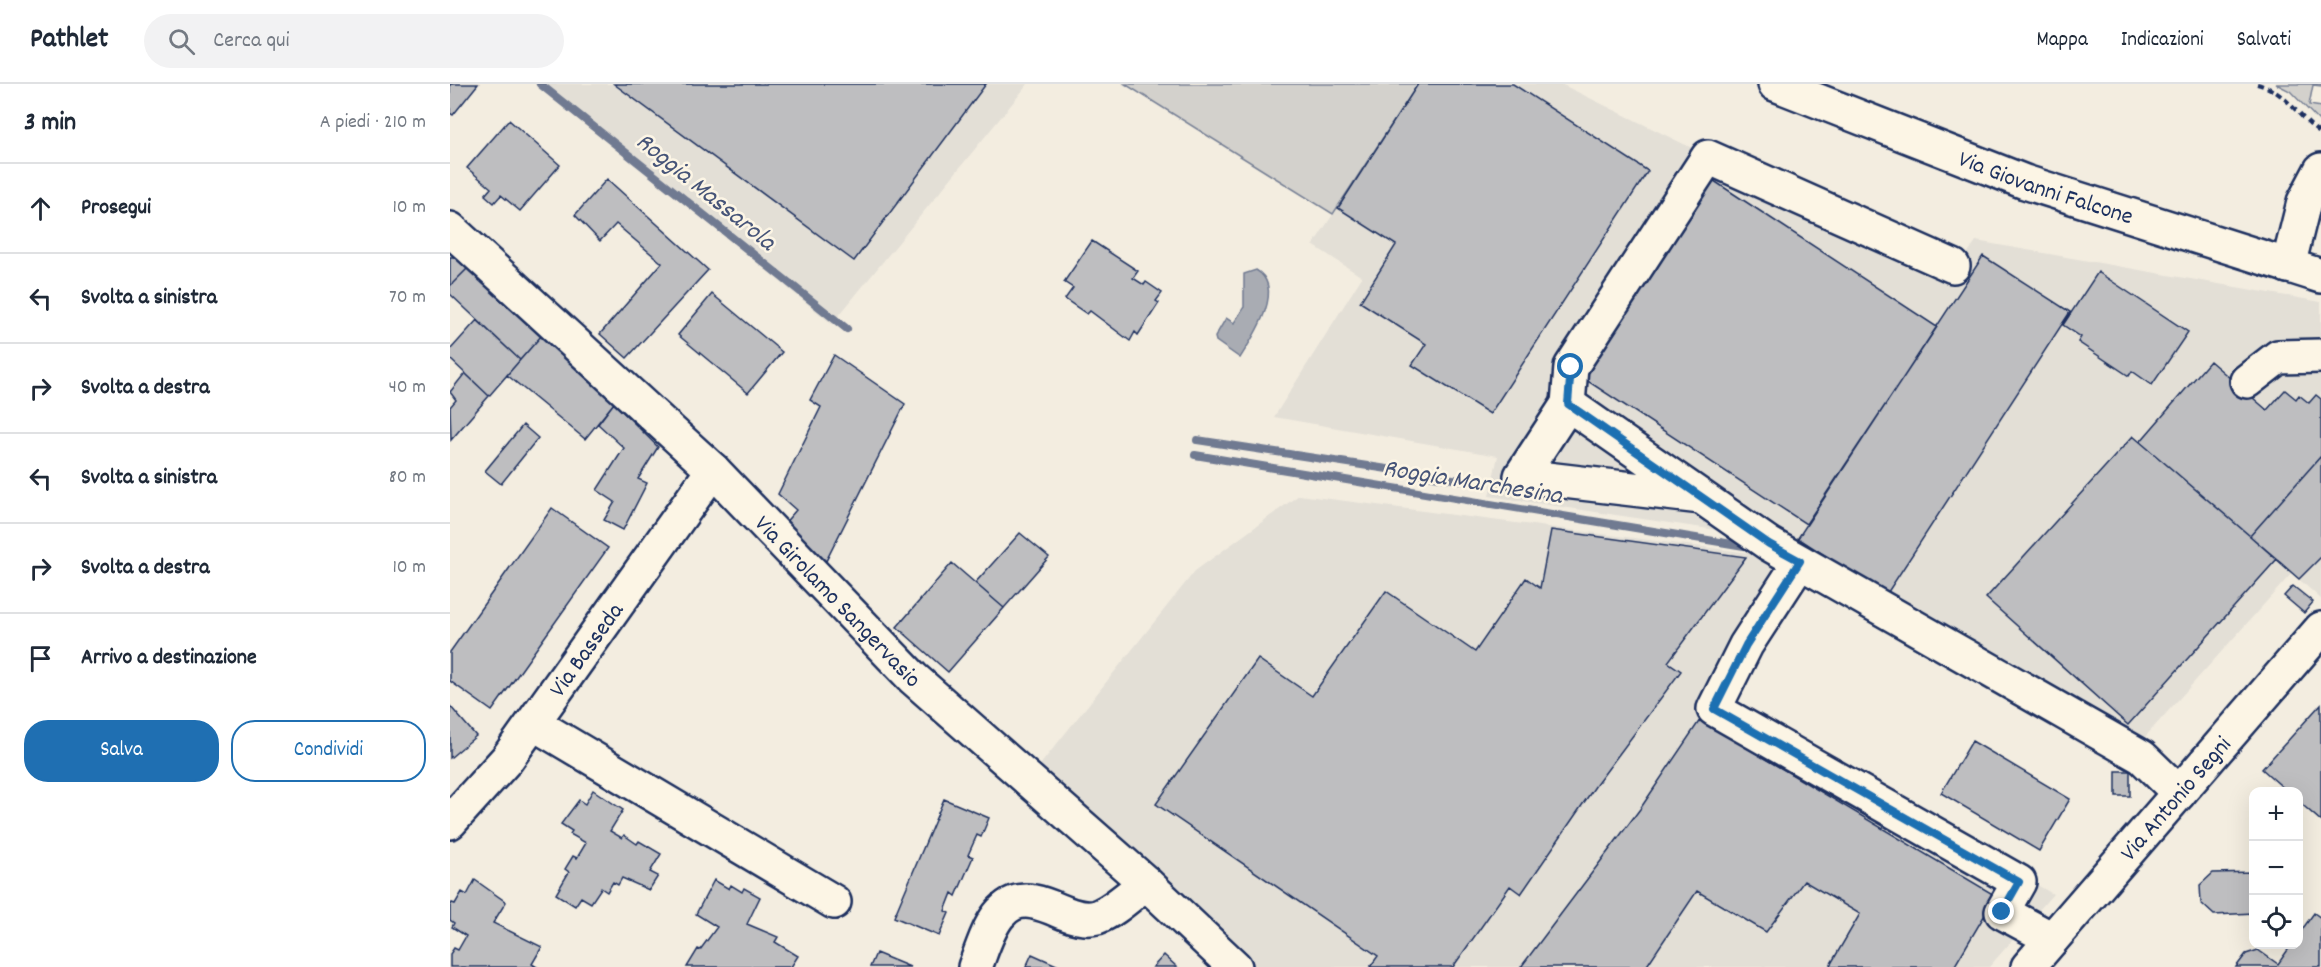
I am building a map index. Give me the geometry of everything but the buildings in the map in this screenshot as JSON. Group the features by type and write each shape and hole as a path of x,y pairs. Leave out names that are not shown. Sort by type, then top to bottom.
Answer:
{"street":[{"name":"Via Giovanni Falcone","path":"1776,84 2025,182 2321,276"},
{"path":"1701,497 1521,476 1568,404 1571,367 1708,157 1953,266"},
{"path":"2288,266 2304,202 2321,170"},
{"name":"Via Girolamo Sangervasio","path":"450,229 713,470 913,678 1146,883 1235,967"},
{"path":"2247,381 2278,357 2321,356"},
{"path":"1568,404 1701,497 1800,561 2142,757 2180,793"},
{"name":"Via Basseda","path":"450,822 507,759 713,470"},
{"path":"1800,561 1746,645 1714,709 2019,882 2002,912 2052,939"},
{"name":"Via Antonio Segni","path":"2028,967 2321,629"},
{"path":"533,723 834,902"},
{"path":"975,967 993,923 1000,912 1010,905 1022,901 1034,902 1074,916 1096,917 1146,883"}],"path":[{"path":"2257,84 2269,87 2285,96 2309,126 2321,134"}],"shaded area":[{"path":"537,84 1028,84 832,324"},
{"path":"1125,84 1418,84 1333,214"},
{"path":"1418,84 1561,84 1698,151 1703,143 1967,254 1976,241 2321,302 2321,599 2292,573 2144,738 2152,747 2130,771 1783,572 1706,698 2053,894 1989,967 1249,967 1040,765 1195,571 1299,495 1749,553 1755,542 1736,533 1489,496 1498,456 1274,417 1362,277 1313,245"},
{"path":"2276,84 2321,84 2321,86 2313,85 2309,105 2321,107 2321,123 2290,91"},
{"path":"1256,270 1265,278 1268,301 1259,327 1240,358 1216,341 1215,337 1226,318 1234,323 1244,307 1244,274"}],"waterway":[{"name":"Roggia Massarola","path":"540,84 847,329"},
{"name":"Roggia Massarola","path":"1197,440 1466,481"},
{"name":"Roggia Marchesina","path":"1195,455 1744,546"}],"route":[{"path":"1571,367 1568,404 1623,445 1769,544 1800,561 1746,645 1714,709 2019,882 2002,912"}]}
